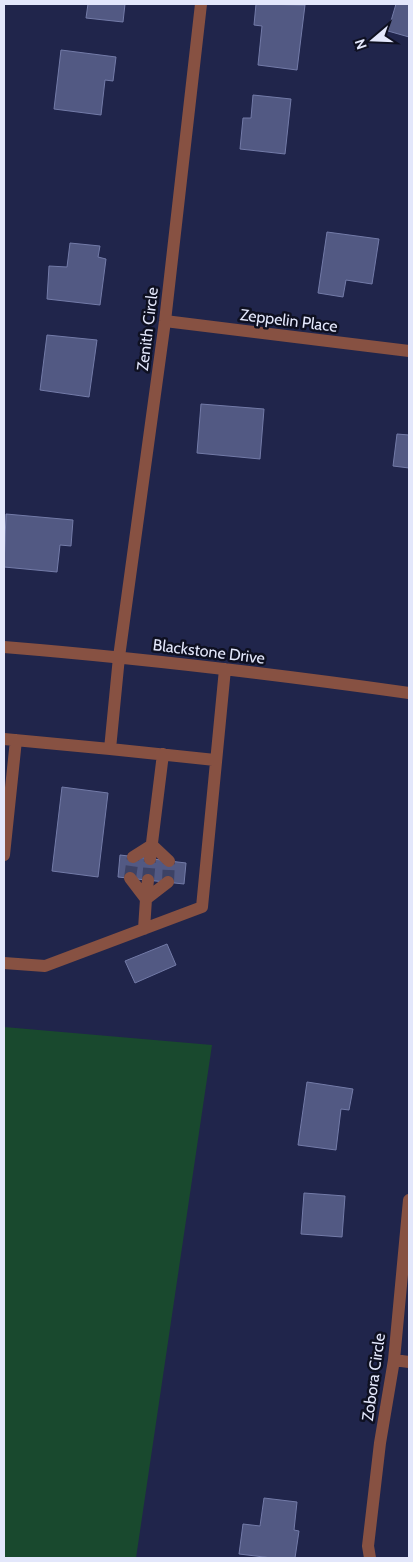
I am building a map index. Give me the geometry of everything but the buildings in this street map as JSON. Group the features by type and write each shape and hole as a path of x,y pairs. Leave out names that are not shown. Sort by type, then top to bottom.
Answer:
{"street":[{"name":"Zenith Circle","path":"110,749 118,657 164,321 201,4"},
{"name":"Zeppelin Place","path":"164,321 409,351"},
{"name":"Blackstone Drive","path":"4,647 225,669 409,693"},
{"path":"4,963 45,966 202,907 225,669"},
{"path":"4,855 10,739 216,760"},
{"path":"150,858 163,754"},
{"path":"133,857 152,845"},
{"path":"152,845 169,861"},
{"path":"130,878 146,899"},
{"path":"144,929 148,880"},
{"path":"146,899 168,882"},
{"name":"Zobora Circle","path":"370,1558 368,1546 380,1443 394,1360 409,1200"},
{"path":"394,1360 409,1362"}],"green space":[{"path":"4,1027 212,1045 136,1558 4,1558"}],"tunnel":[{"path":"130,878 133,857"},
{"path":"148,880 150,859"},
{"path":"168,882 169,861"}]}
